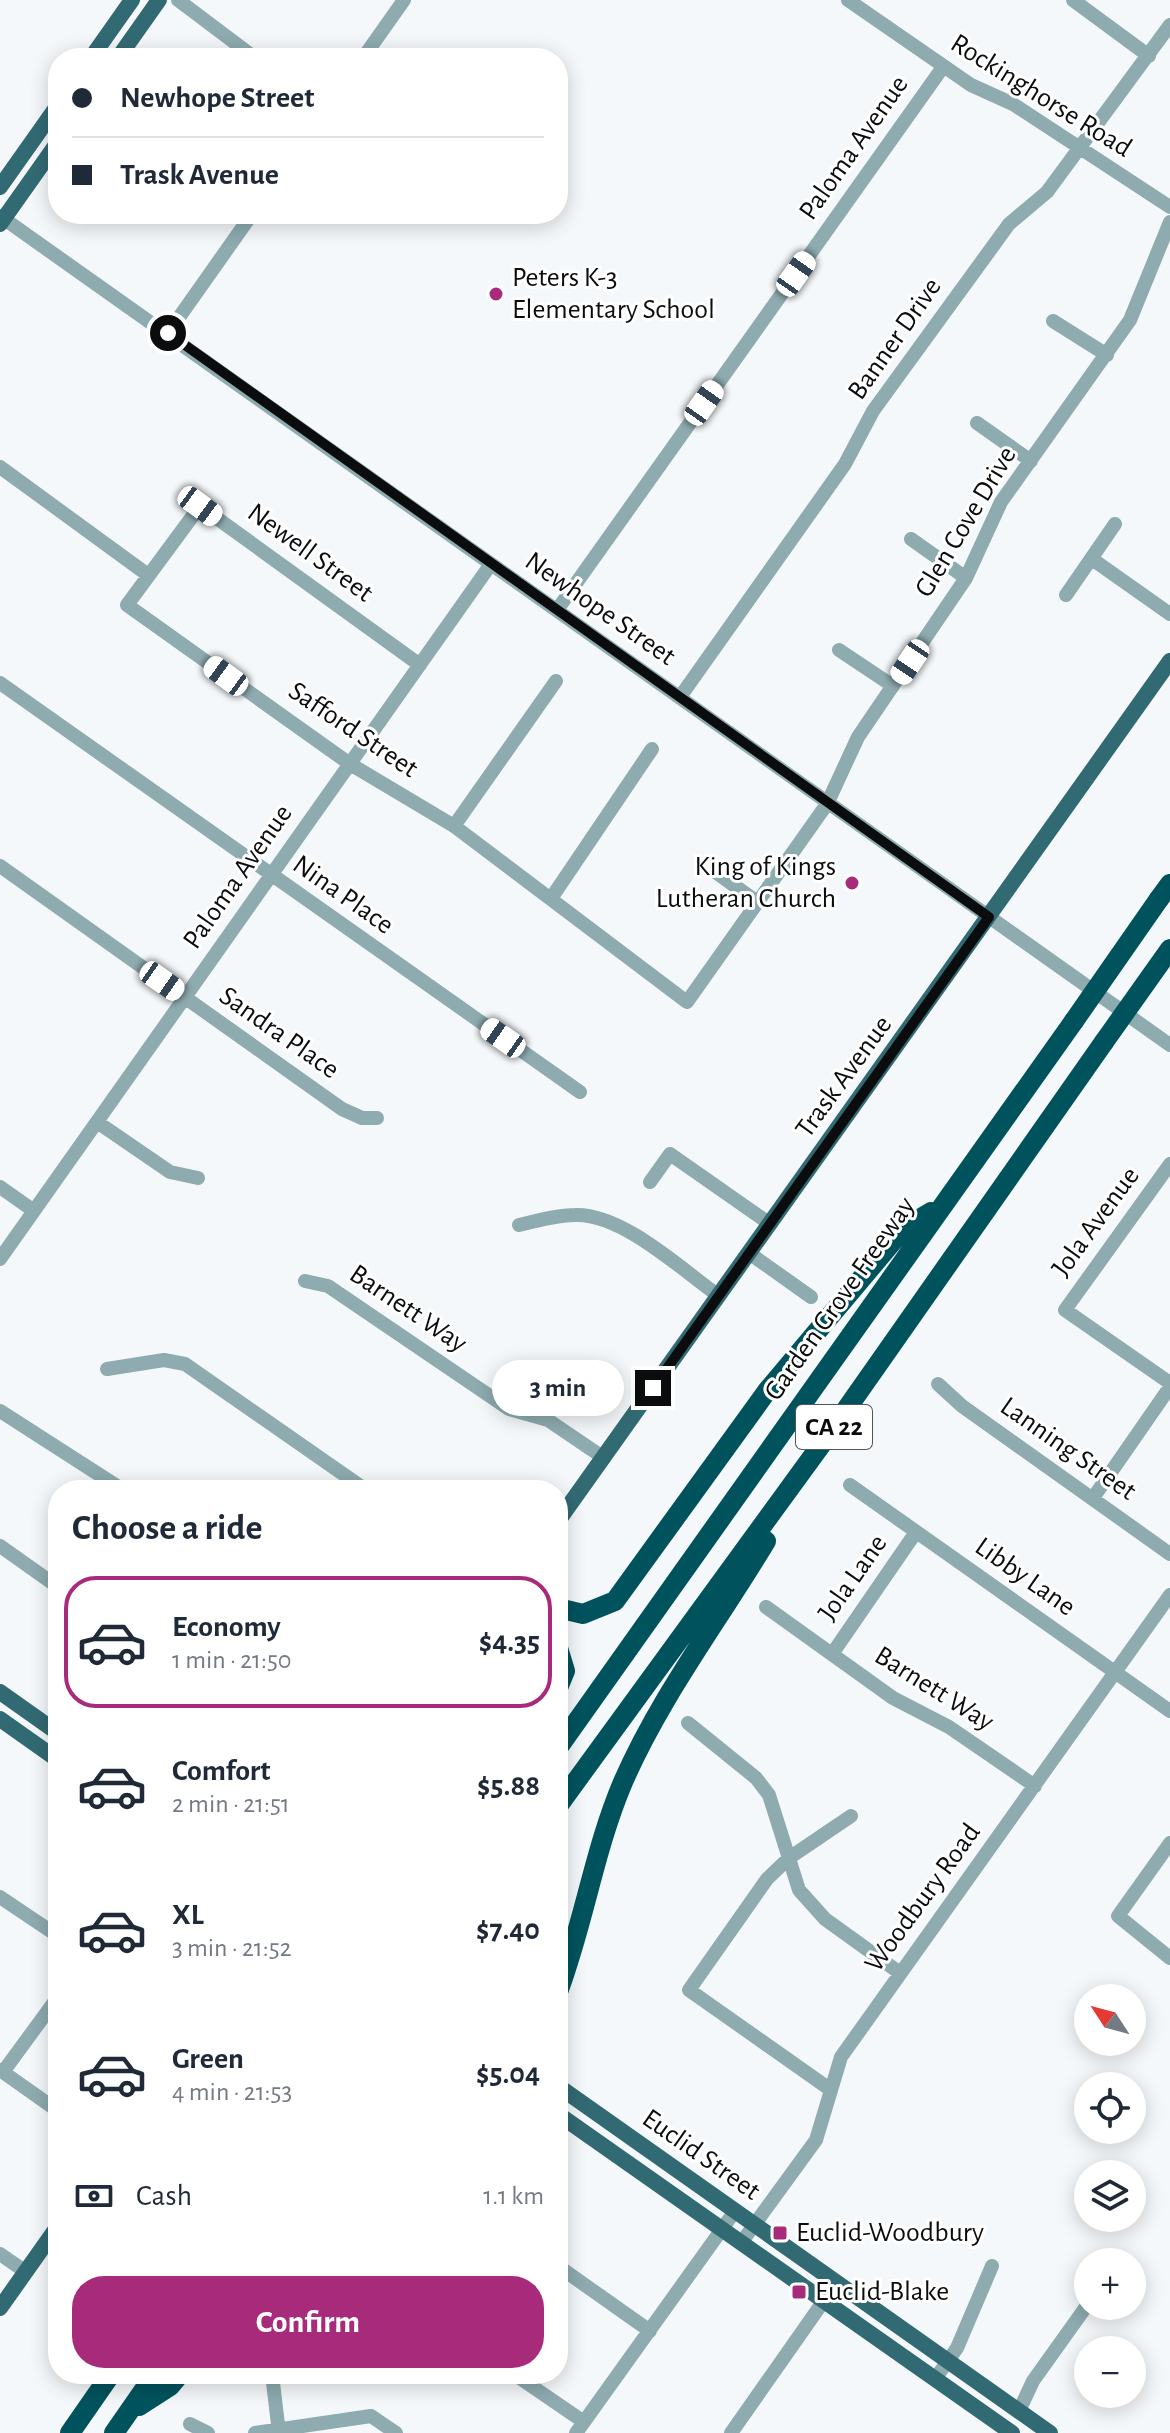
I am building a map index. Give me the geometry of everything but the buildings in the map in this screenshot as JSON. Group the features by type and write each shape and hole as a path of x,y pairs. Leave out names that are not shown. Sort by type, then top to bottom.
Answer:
{"highway":[{"name":"Garden Grove Freeway","path":"568,1734 1165,892"},
{"name":"CA 22","path":"568,1792 829,1434 1170,949"},
{"path":"568,1610 583,1614 615,1601 767,1391 825,1319 904,1228 938,1208"},
{"path":"568,1956 599,1845 629,1769 665,1703 829,1434"},
{"path":"70,2433 104,2384"},
{"path":"114,2433 148,2384"},
{"path":"129,2412 172,2384"}],"main road":[{"path":"98,48 132,0"},
{"path":"125,48 159,0"},
{"path":"0,187 48,119"},
{"path":"1,220 48,156"},
{"name":"Trask Avenue","path":"568,1507 1170,661"},
{"path":"0,1692 48,1726"},
{"path":"0,1719 48,1753"},
{"name":"Euclid Street","path":"568,2093 1050,2433"},
{"name":"Euclid Street","path":"568,2121 1012,2433"},
{"path":"615,2153 628,2135"},
{"path":"0,2308 48,2240"}],"street":[{"path":"178,0 242,48"},
{"path":"370,48 404,0"},
{"name":"Rockinghorse Road","path":"848,0 943,67 971,85 1013,104 1079,151 1170,207"},
{"path":"1073,0 1149,56"},
{"name":"Banner Drive","path":"680,697 845,464 873,411 1009,224 1047,192 1170,25"},
{"name":"Paloma Avenue","path":"557,610 943,67"},
{"name":"Newhope Street","path":"1,220 168,333 1170,1045"},
{"name":"Glen Cove Drive","path":"687,1002 827,804 858,737 966,578 993,516 1107,355 1143,297 1170,222"},
{"path":"168,333 245,224"},
{"path":"1053,321 1107,355"},
{"path":"977,423 1031,461"},
{"path":"0,467 148,575"},
{"name":"Newell Street","path":"148,575 200,506 420,665"},
{"path":"1066,595 1115,524"},
{"path":"911,539 966,578"},
{"path":"1092,559 1170,614"},
{"name":"Paloma Avenue","path":"0,1259 491,564"},
{"name":"Safford Street","path":"148,575 127,605 350,764 454,826 552,897 687,1002"},
{"path":"839,650 893,686"},
{"path":"454,826 556,681"},
{"name":"Nina Place","path":"0,683 580,1092"},
{"path":"552,897 652,749"},
{"name":"Sandra Place","path":"0,866 342,1109 362,1118 377,1118"},
{"path":"717,873 757,902"},
{"path":"97,1122 170,1172 198,1178"},
{"path":"650,1182 670,1154 770,1224"},
{"name":"Jola Avenue","path":"1170,1164 1065,1310 1170,1385"},
{"path":"0,1187 34,1211"},
{"path":"519,1225 578,1214 609,1222 639,1238 719,1296"},
{"path":"749,1253 811,1297"},
{"name":"Barnett Way","path":"305,1281 328,1286 509,1409 548,1420 604,1458"},
{"path":"107,1369 164,1360 185,1364 352,1480"},
{"name":"Lanning Street","path":"938,1384 962,1406 1170,1554"},
{"path":"1093,1498 1170,1385"},
{"path":"0,1411 107,1480"},
{"name":"Libby Lane","path":"850,1485 1170,1711"},
{"name":"Jola Lane","path":"832,1654 916,1532"},
{"path":"0,1546 48,1580"},
{"name":"Woodbury Road","path":"741,2243 816,2140 841,2057 1170,1595"},
{"name":"Barnett Way","path":"766,1607 893,1698 949,1727 1035,1786"},
{"path":"688,1723 756,1778 769,1795 799,1890 825,1919 900,1973"},
{"path":"831,2090 689,1990 767,1879 789,1858 851,1816"},
{"path":"1170,1843 1118,1916 1170,1958"},
{"path":"0,1897 48,1929"},
{"path":"48,2010 2,2071 48,2104"},
{"path":"526,2384 580,2428 735,2211"},
{"path":"0,2254 26,2272"},
{"path":"935,2379 978,2304 992,2266"},
{"path":"568,2273 650,2331"},
{"path":"731,2433 837,2282"},
{"path":"1019,2411 1033,2381 1077,2320"},
{"path":"273,2384 279,2432"},
{"path":"255,2433 279,2432 371,2416 396,2433"},
{"path":"190,2424 208,2433"}],"place":[{"name":"Peters K-3 Elementary School","path":"496,294"},
{"name":"King of Kings Lutheran Church","path":"852,883"},
{"name":"Euclid-Woodbury","path":"780,2233"},
{"name":"Euclid-Blake","path":"799,2292"}],"route":[{"path":"168,333 255,398 989,917 653,1388"}]}
